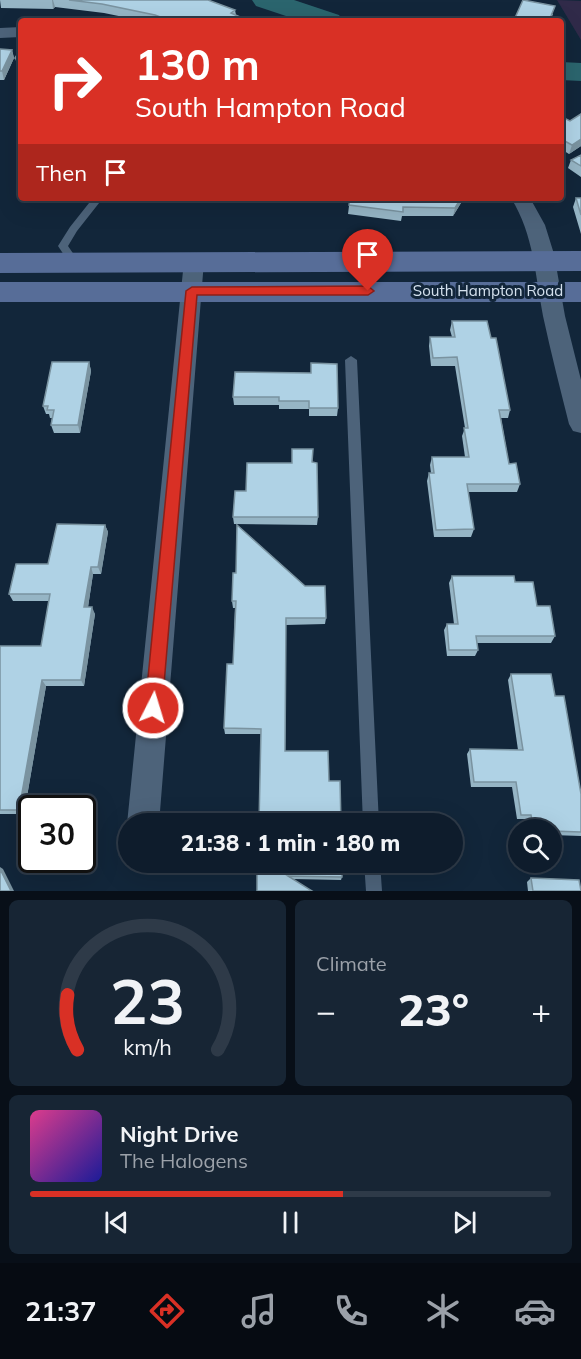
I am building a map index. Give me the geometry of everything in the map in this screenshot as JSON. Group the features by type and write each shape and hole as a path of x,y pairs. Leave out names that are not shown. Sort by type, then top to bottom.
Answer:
{"main road":[{"name":"South Hampton Road","path":"0,262 581,261"},
{"path":"68,292 74,262"},
{"name":"South Hampton Road","path":"0,292 581,291"}],"street":[{"path":"0,33 18,32"},
{"path":"522,201 533,216 542,244 550,292 581,424"},
{"path":"144,813 194,261"}],"lane":[{"path":"74,262 63,246 97,201"},
{"path":"351,360 371,813"},
{"path":"373,873 374,891"}],"shaded area":[{"path":"557,0 581,1 581,40"}],"building":[{"path":"69,0 208,0 235,10 231,13 242,18 163,18 102,4"},
{"path":"523,0 555,6 550,18 515,18"},
{"path":"0,49 12,50 2,71 0,71"},
{"path":"581,114 581,139 572,145 564,141 564,118 570,121"},
{"path":"581,155 581,166 571,160"},
{"path":"576,198 581,198 581,215"},
{"path":"350,201 459,201 455,208 403,207 403,212 349,205"},
{"path":"452,321 487,321 491,338 496,338 510,410 499,410 509,464 516,463 520,484 467,484 474,529 436,530 429,473 434,473 432,457 469,457 464,428 468,428 457,357 433,358 430,337 455,337"},
{"path":"52,362 89,362 78,425 51,425 54,410 47,410 48,406 43,406"},
{"path":"311,363 337,364 338,408 309,408 309,401 279,401 279,397 233,397 235,372 311,373"},
{"path":"292,449 313,449 312,462 317,463 318,517 233,517 235,491 246,491 247,463 292,463"},
{"path":"57,524 105,525 98,567 91,567 84,607 92,607 81,680 42,680 22,795 18,795 18,810 0,810 0,646 41,646 50,594 9,594 16,564 48,564"},
{"path":"237,525 305,586 325,586 326,618 286,618 285,751 328,751 329,781 340,781 341,813 259,813 261,729 224,728 227,664 233,664 236,601 232,601 233,573 236,573"},
{"path":"452,576 514,576 515,582 533,582 537,606 550,606 555,636 476,636 478,650 449,650 447,624 458,624"},
{"path":"511,674 551,674 555,696 564,696 581,794 581,832 562,831 562,819 532,819 531,815 521,815 516,782 474,782 470,749 523,750"},
{"path":"0,869 11,891 0,891"},
{"path":"257,873 342,873 342,877 288,876 312,891 257,891"},
{"path":"531,878 579,880 581,891 533,891"}],"waterway":[{"path":"266,0 320,18"},
{"path":"564,71 581,72"}],"route":[{"path":"153,708 192,291 368,291"}]}
